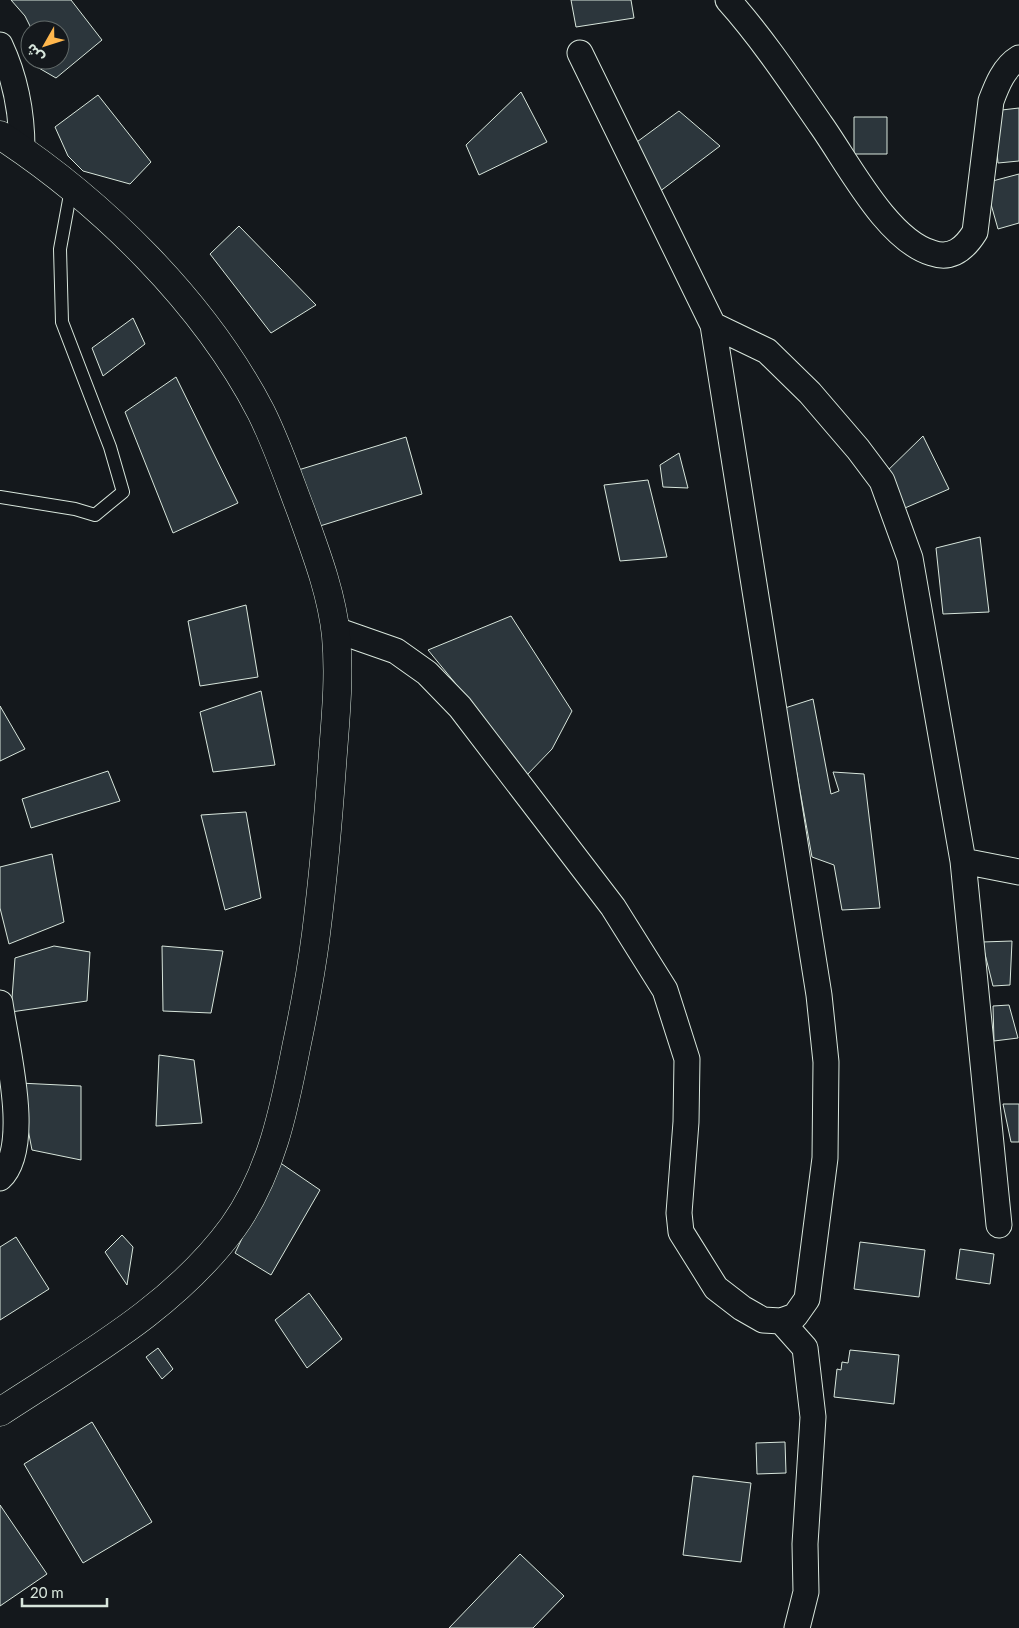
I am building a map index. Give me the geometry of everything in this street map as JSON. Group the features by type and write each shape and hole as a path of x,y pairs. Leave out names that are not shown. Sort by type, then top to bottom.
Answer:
{"main road":[{"path":"0,1412 149,1312 187,1279 234,1224 258,1184 282,1119 312,971 326,844 338,668 336,630 311,541 285,463 260,411 236,369 206,326 178,292 97,210 11,142"}],"street":[{"path":"728,0 816,118 892,227 912,244 932,254 949,256 966,246 975,232 991,101 999,81 1014,61 1019,58"},
{"path":"0,45 18,91 22,120 11,142"},
{"path":"336,630 396,652 427,673 472,721 612,907 665,990 687,1059 686,1122 679,1213 681,1232 716,1288 742,1308 763,1320 780,1321 795,1316 808,1298 825,1158 826,1062 819,995 713,325 580,53"},
{"path":"713,325 767,351 810,393 882,482 910,558 962,861 999,1225"},
{"path":"962,861 1019,872"},
{"path":"0,1003 18,1120 15,1154 0,1178"},
{"path":"780,1321 805,1348 813,1417 806,1544 806,1592 797,1628"}],"lane":[{"path":"0,497 75,509 95,515 123,492 110,447 62,322 60,249 71,189"}],"building":[{"path":"11,0 71,0 102,40 70,66 70,20 27,20"},
{"path":"571,0 631,0 634,18 576,27"},
{"path":"42,70 66,70 56,78"},
{"path":"521,92 547,142 479,175 466,145"},
{"path":"98,95 151,162 130,184 83,171 68,156 55,127"},
{"path":"1019,108 1019,161 998,163 993,111"},
{"path":"679,111 720,146 659,192 630,147"},
{"path":"854,117 887,117 887,154 854,154"},
{"path":"1019,174 1019,223 998,229 985,183"},
{"path":"239,226 316,305 271,333 210,254"},
{"path":"133,318 145,344 103,376 92,348"},
{"path":"176,377 238,503 173,533 125,412"},
{"path":"923,436 949,489 898,511 881,477"},
{"path":"406,437 422,494 320,526 295,471"},
{"path":"679,453 688,488 663,487 660,465"},
{"path":"648,480 667,557 620,561 604,485"},
{"path":"980,537 989,612 943,614 936,548"},
{"path":"246,605 258,677 200,686 188,621"},
{"path":"511,616 572,711 552,749 526,776 469,700 428,650"},
{"path":"261,691 275,765 213,772 200,712"},
{"path":"813,699 831,794 839,791 833,772 864,774 880,908 842,910 834,865 812,857 785,708"},
{"path":"0,706 25,749 0,761"},
{"path":"108,771 120,801 31,828 22,799"},
{"path":"246,812 261,898 225,910 201,815"},
{"path":"52,854 64,922 9,944 0,908 0,867"},
{"path":"1012,941 1010,985 993,986 982,942"},
{"path":"54,946 90,952 87,1001 11,1012 15,958"},
{"path":"162,946 223,951 211,1013 163,1011"},
{"path":"1009,1005 1018,1038 994,1041 993,1006"},
{"path":"159,1055 194,1060 202,1123 156,1126"},
{"path":"19,1083 81,1086 81,1160 32,1150"},
{"path":"1003,1104 1019,1104 1019,1142 1011,1142"},
{"path":"279,1162 320,1190 271,1275 235,1253"},
{"path":"122,1235 133,1247 127,1285 105,1252"},
{"path":"16,1237 49,1289 0,1320 0,1247"},
{"path":"860,1242 925,1250 919,1297 854,1289"},
{"path":"960,1249 994,1254 990,1284 956,1279"},
{"path":"309,1293 342,1339 307,1368 275,1320"},
{"path":"158,1348 173,1369 162,1379 146,1357"},
{"path":"850,1350 899,1355 894,1404 834,1397 837,1369 841,1370 842,1362 848,1363"},
{"path":"92,1422 152,1522 83,1563 24,1464"},
{"path":"785,1442 786,1473 757,1474 756,1443"},
{"path":"693,1476 751,1483 741,1562 683,1555"},
{"path":"0,1505 47,1574 0,1606"},
{"path":"520,1554 564,1596 533,1628 449,1628"}]}
